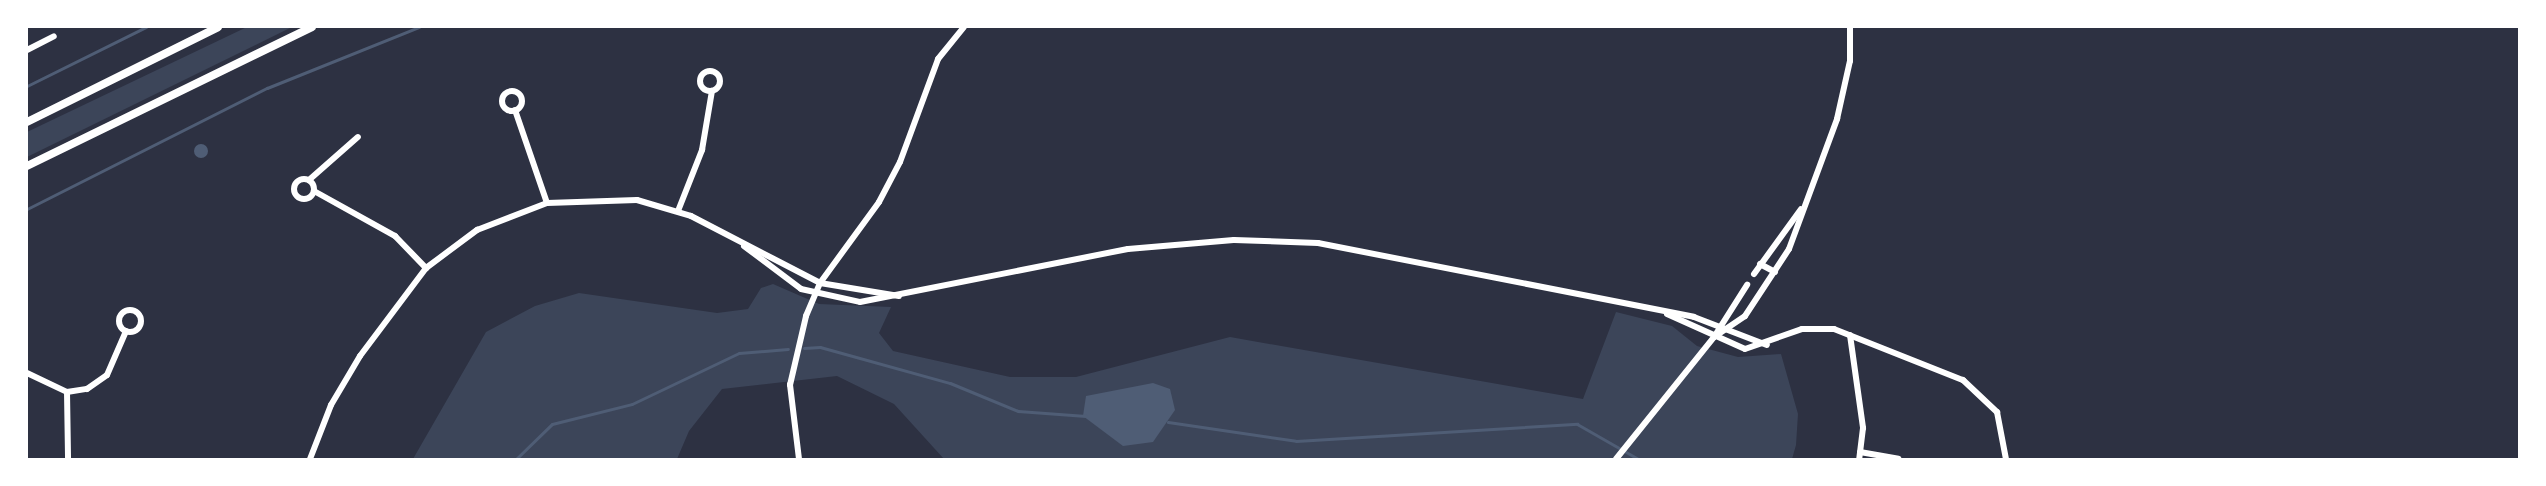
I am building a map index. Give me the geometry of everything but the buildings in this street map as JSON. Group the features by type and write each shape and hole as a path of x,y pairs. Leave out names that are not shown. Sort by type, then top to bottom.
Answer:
{"main road":[{"path":"27,122 218,27"},
{"path":"27,166 312,27"}],"street":[{"path":"799,459 790,385 793,360 815,295 820,283 879,202 900,162 938,59 964,27"},
{"path":"1616,459 1714,337 1724,328 1745,316 1775,272 1805,204 1843,98 1850,27"},
{"path":"27,50 54,36"},
{"path":"678,211 702,150 712,92"},
{"path":"515,110 547,203"},
{"path":"314,191 304,199 295,193 296,182 309,180 358,137"},
{"path":"309,180 314,191 395,236 426,268"},
{"path":"309,459 331,405 360,356 426,268 477,230 547,203 599,197 678,211 820,283 905,296"},
{"path":"1754,274 1805,204"},
{"path":"744,246 772,272 815,295 860,302 905,296 1112,251 1262,240 1381,251 1554,293 1664,313 1724,328 1767,345"},
{"path":"1760,264 1775,272"},
{"path":"1724,328 1747,285"},
{"path":"1664,313 1745,349 1767,345 1817,327 1850,335 1963,380 1983,393 2002,424 2006,459"},
{"path":"27,374 67,392 87,389 107,375 126,331"},
{"path":"1850,335 1861,405 1860,456 1898,459"},
{"path":"67,392 68,459"}],"shaded area":[{"path":"247,27 292,27 27,157 27,132"},
{"path":"198,144 204,144 208,151 204,158 198,158 194,154 194,148"},
{"path":"773,284 819,304 891,307 879,333 893,351 1010,377 1076,377 1230,337 1583,399 1616,312 1672,326 1697,346 1738,357 1781,354 1798,414 1796,445 1792,459 944,459 894,404 837,376 722,389 689,431 677,459 413,459 486,332 535,306 579,293 717,313 748,309 761,288"},
{"path":"1153,383 1170,389 1175,410 1153,442 1123,446 1083,416 1086,396"}],"waterway":[{"path":"27,86 146,27"},
{"path":"27,209 267,88 419,27"},
{"path":"804,348 820,347 950,383 1018,411 1086,416"},
{"path":"516,459 552,424 632,404 739,353 788,349"},
{"path":"1168,422 1296,441 1577,424 1638,459"}]}
